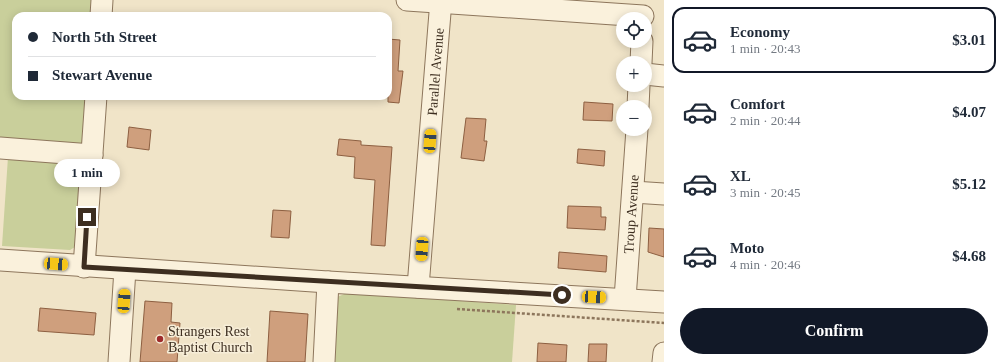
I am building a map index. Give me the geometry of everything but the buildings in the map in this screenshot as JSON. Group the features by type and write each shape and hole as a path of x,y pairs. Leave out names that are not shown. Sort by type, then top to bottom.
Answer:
{"street":[{"path":"101,12 102,0"},
{"path":"408,0 644,12"},
{"name":"Parallel Avenue","path":"418,287 441,1"},
{"path":"652,75 664,76"},
{"path":"84,267 96,100"},
{"name":"Troup Avenue","path":"625,299 637,136"},
{"path":"0,148 92,155"},
{"path":"633,192 664,194"},
{"path":"0,260 84,267 664,302"},
{"path":"120,362 125,269"},
{"path":"324,362 328,282"},
{"path":"663,362 664,353"}],"green space":[{"path":"0,0 91,0 90,12 12,12 12,100 85,100 75,247 70,250 2,246 9,142 0,141"},
{"path":"347,293 516,305 512,362 330,362 337,297"}],"place":[{"name":"Strangers Rest Baptist Church","path":"160,339"}],"route":[{"path":"87,217 84,267 562,295"}]}
